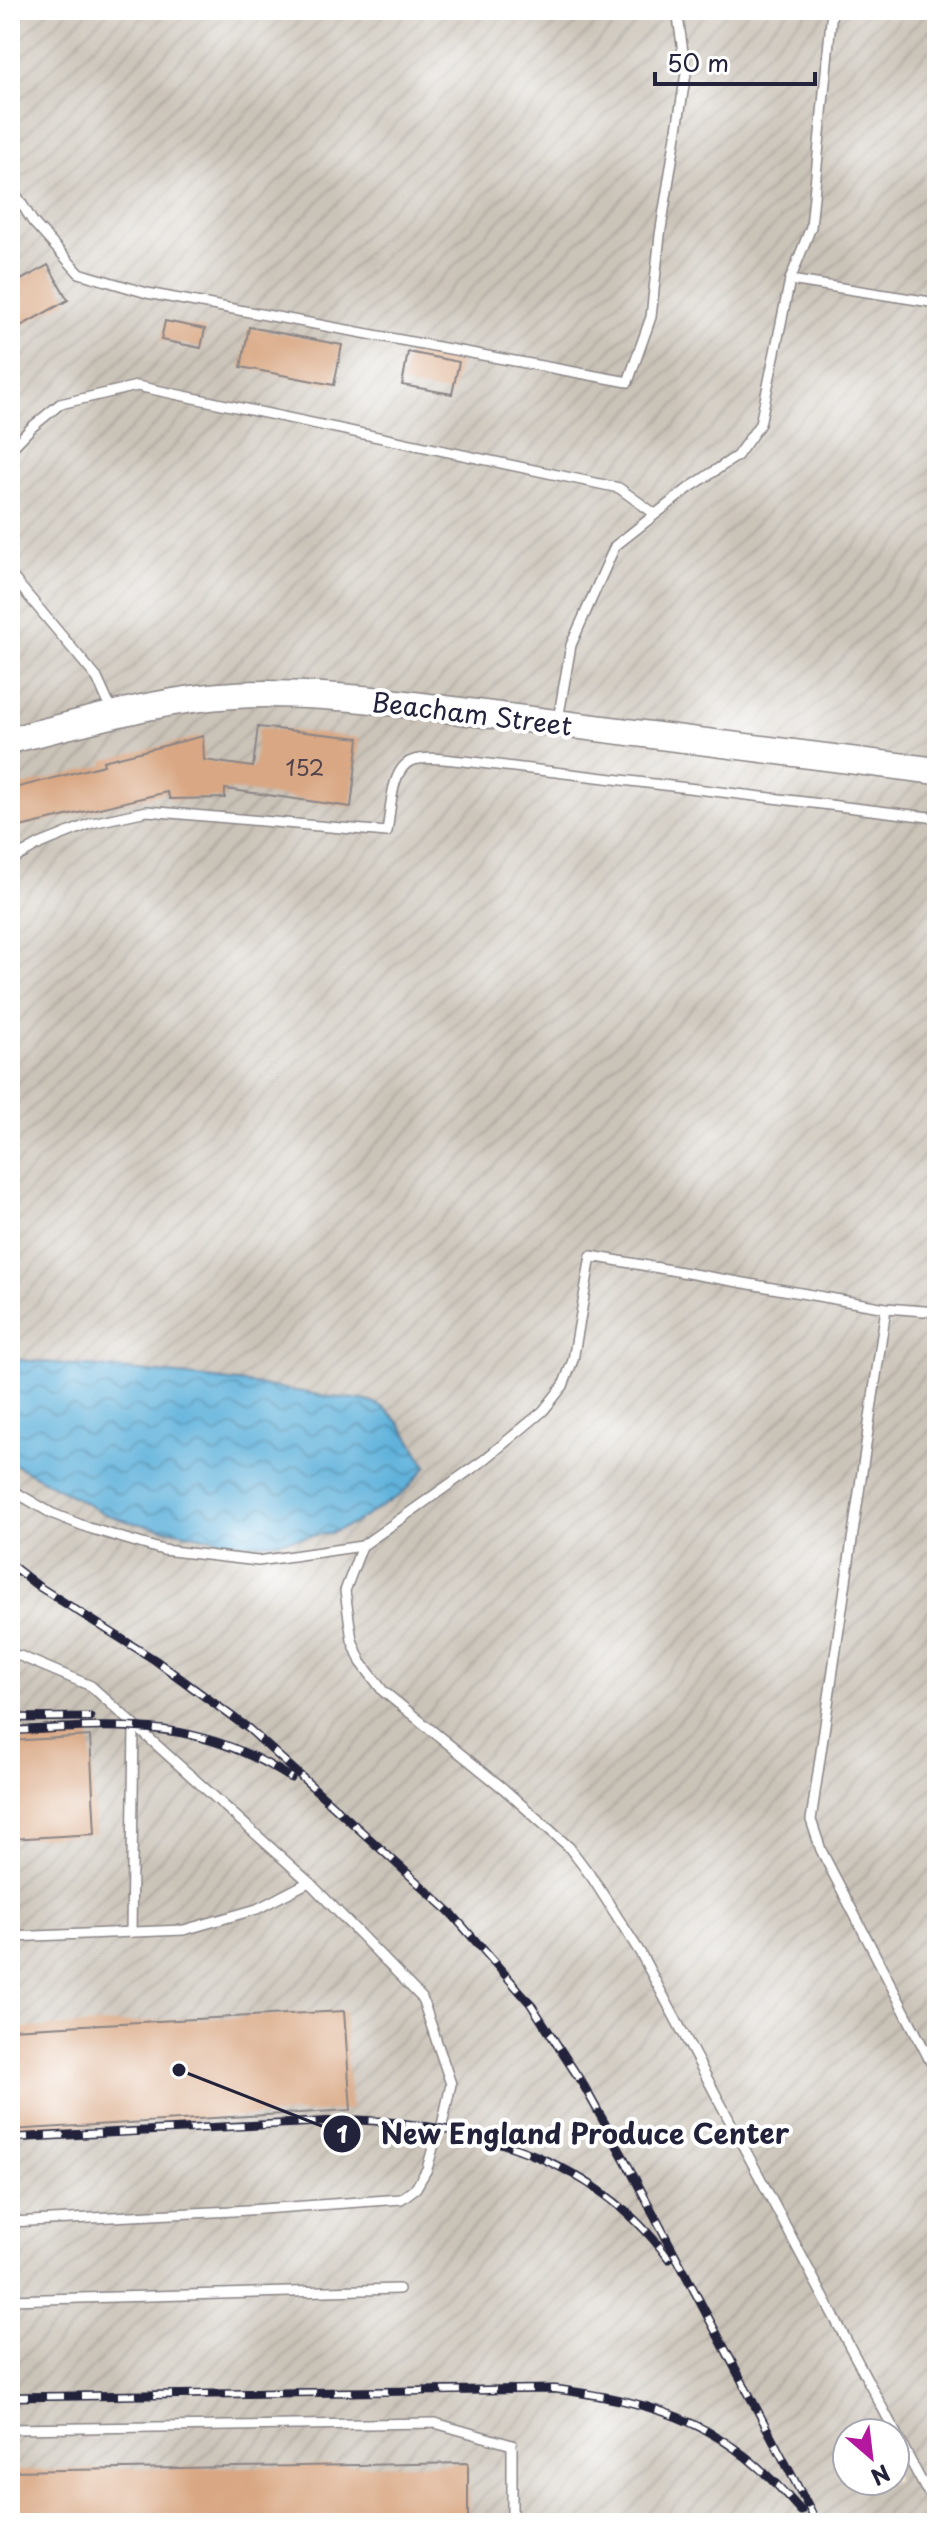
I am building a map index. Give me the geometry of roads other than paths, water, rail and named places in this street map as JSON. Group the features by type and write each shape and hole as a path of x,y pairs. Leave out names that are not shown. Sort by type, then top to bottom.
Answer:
{"main road":[{"name":"Beacham Street","path":"10,740 205,698 269,694 369,700 937,771"}],"lane":[{"path":"10,185 33,222 79,273 147,293 628,382 651,317 660,235 686,73 677,10"},
{"path":"558,723 571,645 615,546 689,488 737,456 760,424 790,280 811,227 832,10"},
{"path":"790,280 937,303"},
{"path":"10,450 60,404 137,386 619,488 655,514"},
{"path":"10,574 97,678 114,716"},
{"path":"10,861 40,844 92,823 147,811 387,832 398,772 411,760 428,759 937,818"},
{"path":"10,1489 51,1513 163,1550 258,1561 362,1546 484,1460 543,1411 563,1386 573,1360 591,1256 886,1308 937,1312"},
{"path":"886,1308 811,1820 821,1850 932,2054 937,2074"},
{"path":"362,1546 345,1591 352,1640 361,1662 383,1691 516,1799 569,1847 593,1879 641,1954 925,2488 937,2503"},
{"path":"10,1655 20,1656 91,1686 309,1882 422,1998 451,2084 441,2130 427,2169 416,2188 401,2199 10,2222"},
{"path":"131,1932 134,1727"},
{"path":"10,1937 184,1930 257,1909 309,1882"},
{"path":"10,2300 399,2289"},
{"path":"10,2429 435,2423 512,2445 512,2523"}],"water":[{"path":"10,1359 207,1378 365,1401 378,1405 394,1417 427,1466 402,1494 353,1524 331,1533 241,1544 130,1522 105,1514 10,1462"}],"railway":[{"path":"10,1564 38,1586 155,1660 249,1729 451,1913 530,2003 584,2086 625,2160 817,2523"},
{"path":"10,1718 90,1717"},
{"path":"10,1731 121,1727 189,1734 256,1758 291,1778"},
{"path":"10,2138 358,2120 447,2130 531,2154 570,2172 606,2196 640,2225 669,2259"},
{"path":"10,2397 555,2389 629,2402 691,2423 746,2457 801,2511"}],"place":[{"name":"New England Produce Center","path":"179,2070"}]}
